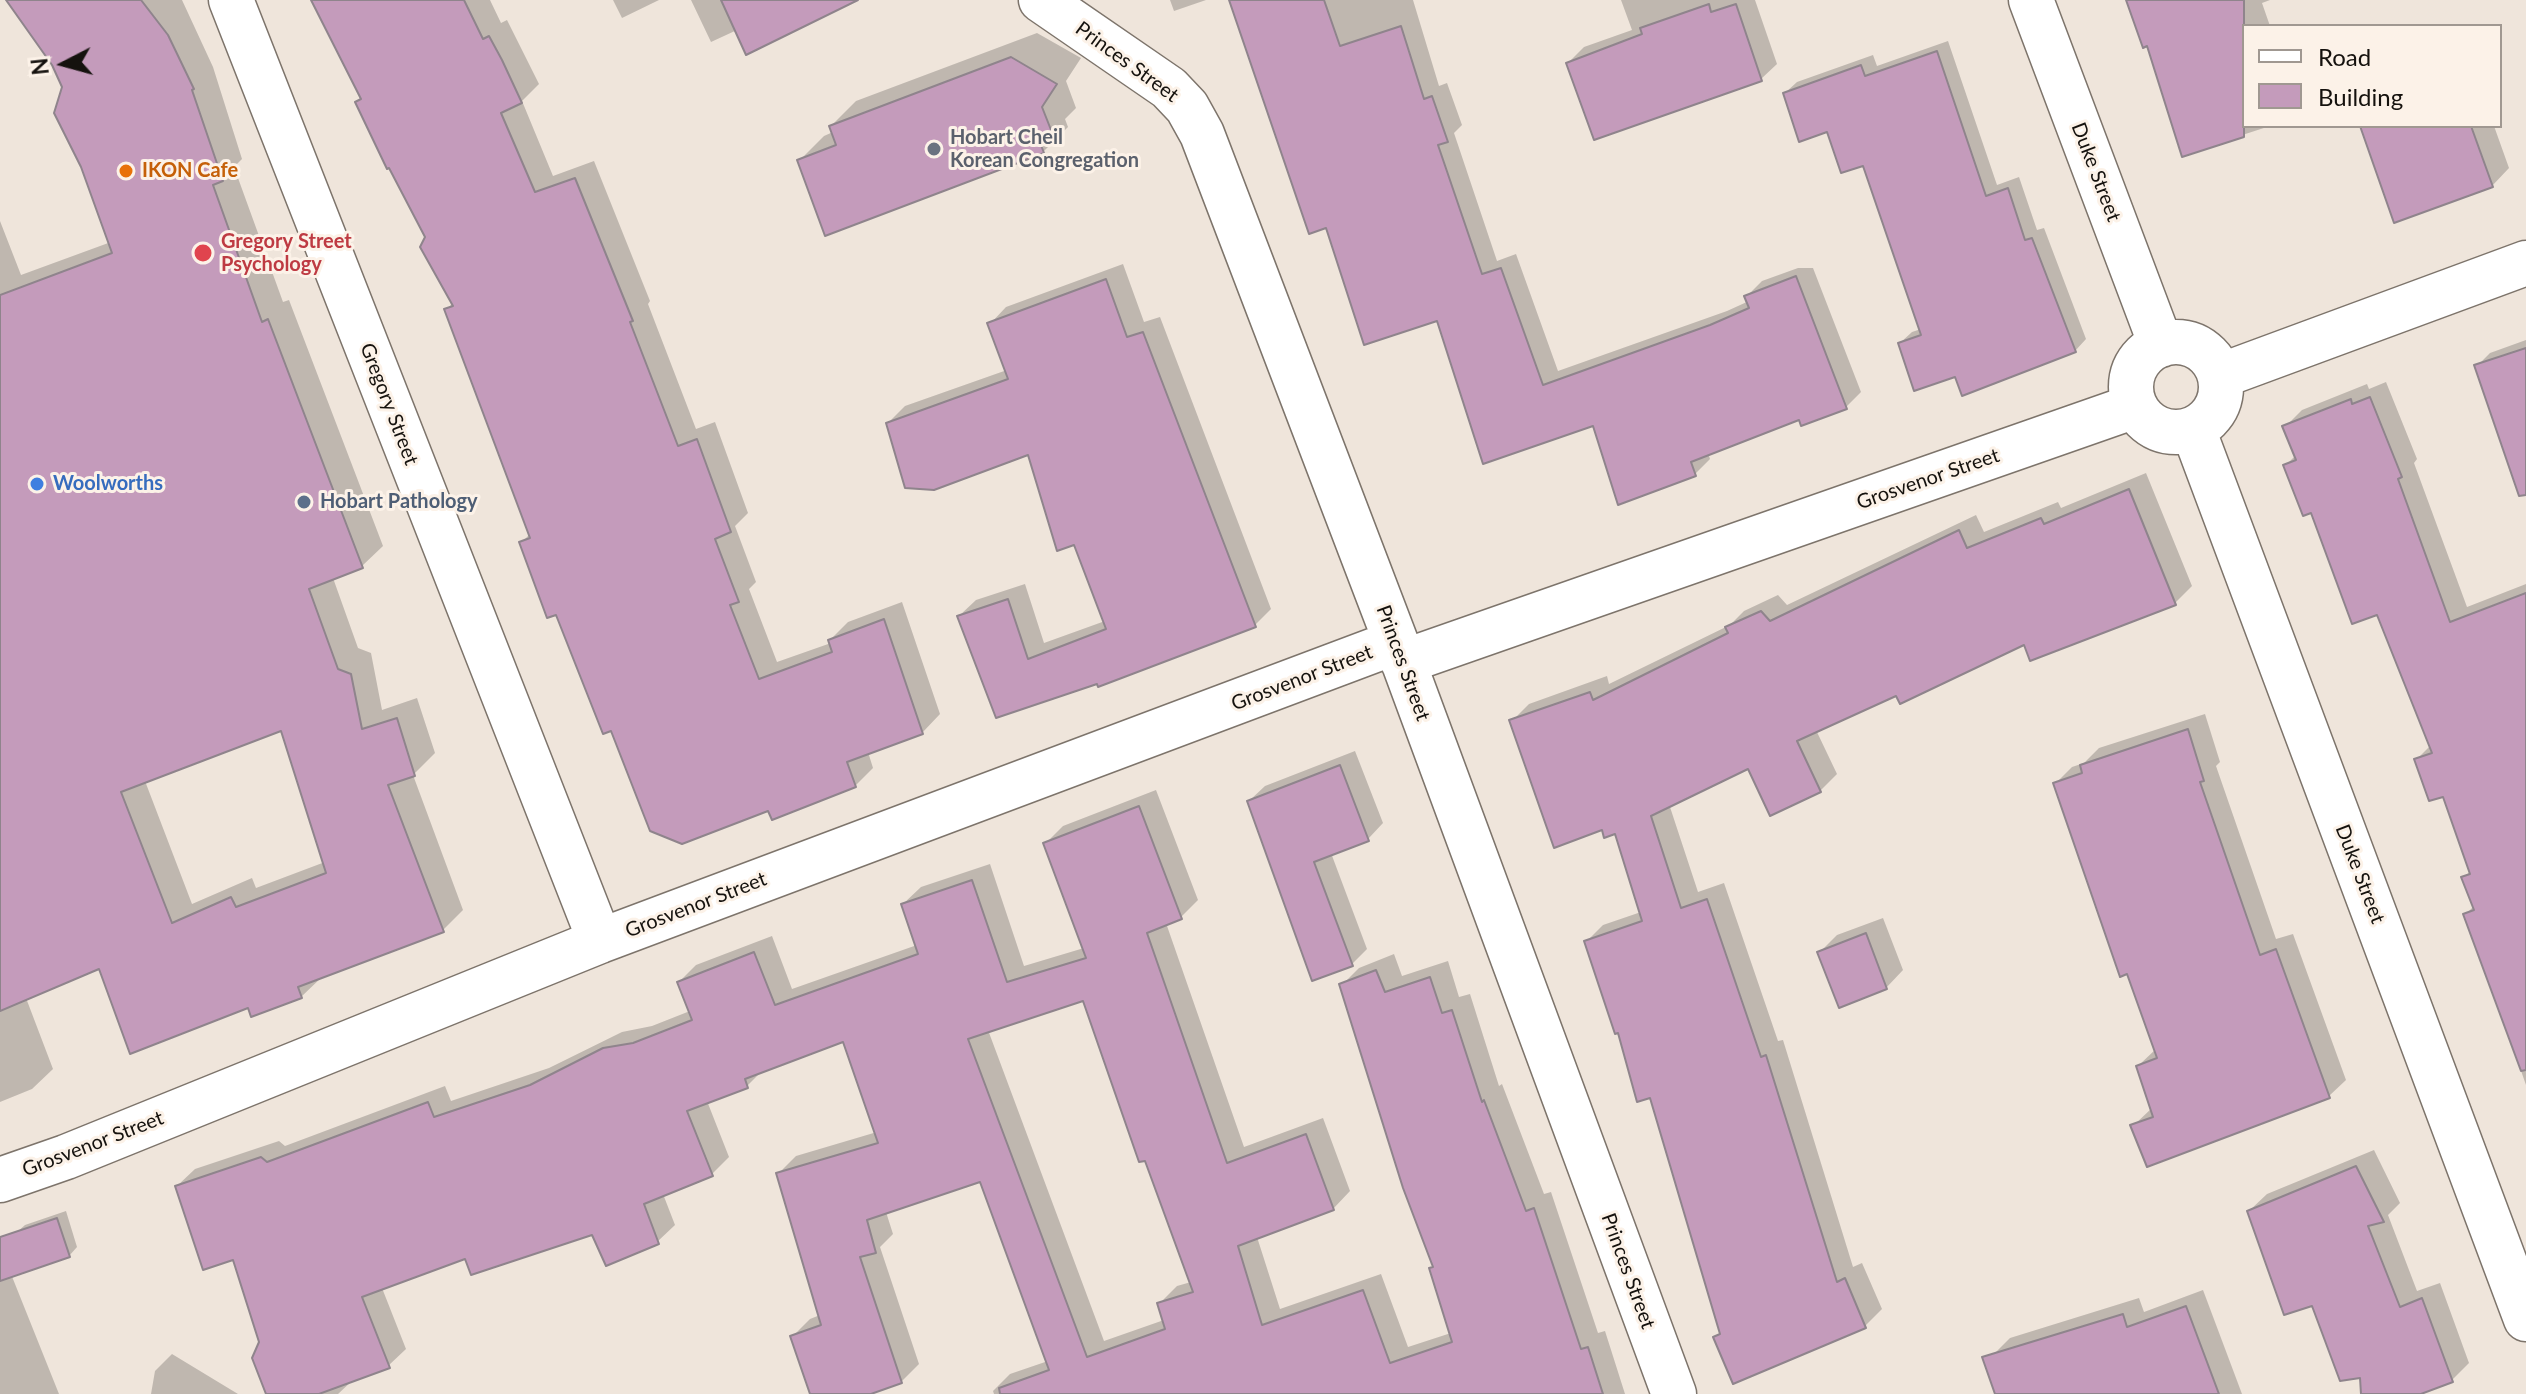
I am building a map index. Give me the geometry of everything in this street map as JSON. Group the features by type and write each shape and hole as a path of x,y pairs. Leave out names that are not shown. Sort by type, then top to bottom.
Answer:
{"street":[{"name":"Gregory Street","path":"231,0 600,941"},
{"name":"Princes Street","path":"1041,0 1169,88 1187,107 1202,134 1400,652 1674,1394"},
{"name":"Duke Street","path":"2031,0 2161,345"},
{"path":"2220,376 2526,263"},
{"path":"2175,342 2190,344 2204,351 2214,362 2220,376 2222,389 2219,402 2213,413 2193,429 2166,431 2154,426 2135,406 2132,377 2137,363 2161,345 2175,342"},
{"name":"Grosvenor Street","path":"0,1180 66,1157 600,941 1400,652 2135,406"},
{"name":"Duke Street","path":"2193,429 2526,1319"}],"building":[{"path":"6,0 141,0 168,35 194,89 223,181 213,185 262,322 268,319 363,568 309,589 338,669 351,674 362,729 397,718 415,776 388,785 444,932 298,987 302,998 251,1017 248,1008 130,1054 99,969 0,1011 0,295 112,253 81,167 54,113 62,87 52,65","holes":["281,731 326,873 236,907 231,897 172,923 121,792"]},
{"path":"311,0 464,0 483,39 489,36 522,103 501,113 535,192 575,178 633,321 630,322 678,446 697,439 731,532 715,539 739,602 730,605 759,679 832,652 828,640 884,619 923,734 847,762 856,787 772,820 768,811 682,844 650,831 611,731 603,734 556,615 547,618 519,542 530,538 444,309 453,306 420,247 425,237 387,169 355,102 361,99"},
{"path":"721,0 858,0 746,55"},
{"path":"1229,0 1324,0 1340,46 1401,26 1424,99 1432,96 1448,142 1438,145 1482,274 1501,268 1543,385 1710,325 1749,308 1744,296 1796,276 1847,409 1801,426 1799,420 1691,462 1696,476 1618,505 1593,426 1483,464 1437,321 1364,345 1326,228 1309,234"},
{"path":"2126,0 2244,0 2244,137 2182,157 2147,46 2143,48"},
{"path":"1709,4 1711,12 1736,4 1762,81 1594,140 1566,63 1642,34 1640,28"},
{"path":"1937,51 1986,196 2008,188 2025,240 2032,238 2076,352 1962,396 1955,377 1914,391 1898,343 1921,335 1863,166 1841,173 1827,132 1799,142 1783,93 1861,65 1865,76"},
{"name":"Hobart Cheil Korean Congregation","path":"1011,57 1057,84 1042,107 1053,135 1039,140 1044,153 825,236 797,160 836,145 829,126"},
{"path":"2361,128 2472,128 2493,187 2394,223"},
{"path":"1106,279 1127,337 1143,332 1256,627 1098,687 1097,684 996,718 957,616 1008,599 1028,659 1106,629 1074,545 1057,551 1028,455 934,490 905,488 886,423 1008,379 987,323"},
{"path":"2526,348 2526,495 2519,496 2474,365"},
{"path":"2370,397 2402,477 2398,479 2450,622 2526,593 2526,1070 2521,1071 2463,914 2474,910 2461,877 2470,874 2443,797 2429,801 2414,759 2432,753 2377,615 2352,624 2311,513 2303,516 2283,465 2296,460 2282,426 2351,399 2352,404"},
{"path":"2129,489 2176,605 2030,661 2024,645 1900,704 1896,696 1797,741 1821,792 1770,816 1748,769 1651,816 1681,908 1707,899 1761,1057 1766,1055 1837,1282 1845,1278 1866,1328 1733,1384 1713,1337 1720,1334 1650,1098 1637,1102 1618,1033 1615,1034 1584,941 1642,921 1615,834 1604,838 1602,830 1554,848 1509,720 1590,692 1593,700 1728,633 1725,627 1761,611 1770,621 1959,530 1967,548 2041,518 2044,524"},
{"path":"2188,729 2204,781 2200,782 2260,955 2276,949 2330,1098 2147,1167 2130,1125 2153,1117 2136,1066 2157,1058 2127,974 2120,977 2053,783 2082,773 2080,765"},
{"path":"1340,765 1369,841 1314,862 1353,966 1312,981 1247,801"},
{"path":"1139,806 1182,919 1147,933 1227,1163 1306,1134 1334,1210 1238,1246 1262,1325 1363,1290 1390,1363 1452,1342 1429,1268 1433,1267 1403,1188 1339,984 1376,970 1385,992 1430,977 1442,1013 1452,1010 1482,1102 1484,1100 1526,1211 1534,1208 1581,1349 1588,1347 1603,1394 1000,1394 999,1388 1049,1370 980,1182 867,1220 876,1253 860,1257 902,1383 871,1394 810,1394 790,1336 821,1325 776,1173 878,1143 843,1042 745,1079 748,1088 687,1111 713,1176 644,1204 659,1244 606,1266 592,1235 471,1275 465,1259 362,1297 390,1368 319,1394 266,1394 252,1358 259,1342 233,1260 203,1270 175,1186 261,1157 267,1162 428,1102 434,1117 530,1085 603,1048 633,1043 692,1020 677,982 754,952 775,1005 918,954 901,904 972,880 1007,982 1086,958 1043,843","holes":["1083,1001 1139,1162 1145,1161 1193,1292 1157,1303 1165,1329 1087,1357 968,1039"]},
{"path":"1866,933 1887,989 1839,1008 1817,952"},
{"path":"2356,1166 2384,1222 2368,1226 2400,1307 2422,1298 2453,1382 2421,1394 2361,1394 2360,1378 2340,1381 2312,1306 2284,1315 2247,1211"},
{"path":"57,1218 70,1257 0,1281 0,1237"},
{"path":"2186,1306 2219,1394 1995,1394 1982,1357 2123,1314 2127,1327"}],"place":[{"name":"Hobart Cheil Korean Congregation","path":"934,149"},
{"name":"IKON Cafe","path":"126,171"},
{"name":"Gregory Street Psychology","path":"203,253"},
{"name":"Woolworths","path":"37,484"},
{"name":"Hobart Pathology","path":"304,502"}]}
